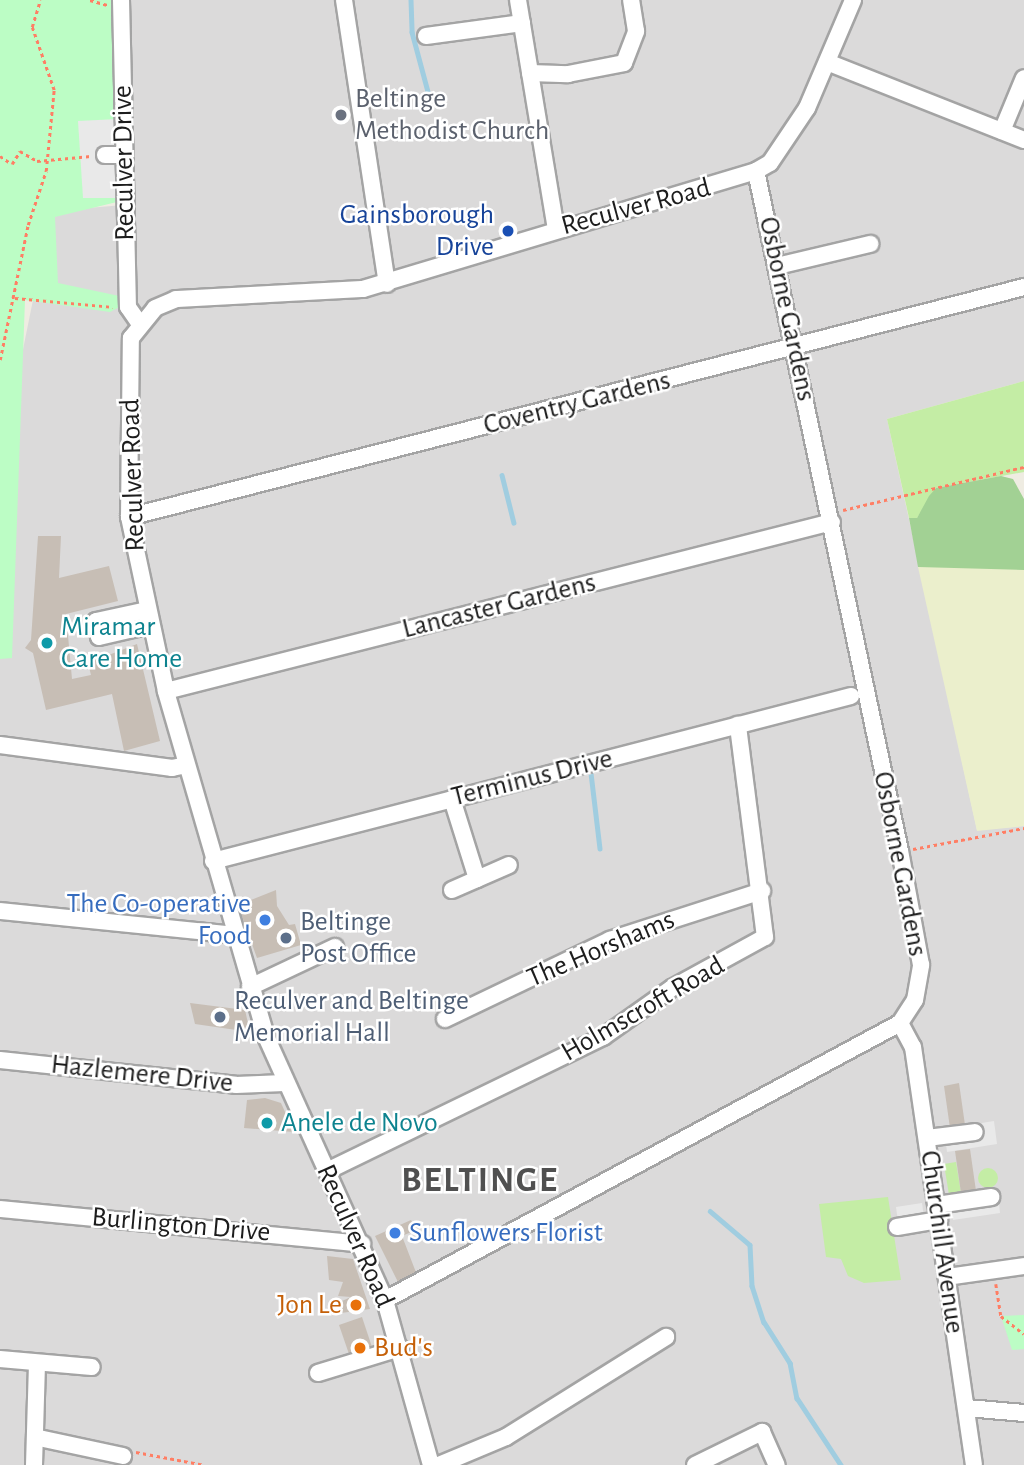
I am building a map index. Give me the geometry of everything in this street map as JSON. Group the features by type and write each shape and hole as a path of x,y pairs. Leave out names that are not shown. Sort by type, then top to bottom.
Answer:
{"street":[{"name":"Reculver Drive","path":"121,0 129,314"},
{"path":"344,0 387,284"},
{"path":"519,0 556,229"},
{"path":"530,73 568,74 624,63 636,31 631,0"},
{"name":"Reculver Road","path":"432,1465 385,1300 362,1244 284,1083 250,987 166,691 148,617 130,517 129,314 176,299 281,297 387,284 556,229 756,171 787,143 827,62 853,0"},
{"path":"426,36 522,23"},
{"path":"827,62 1024,140"},
{"path":"1002,131 1024,78"},
{"path":"105,155 124,155"},
{"name":"Osborne Gardens","path":"756,171 831,517 921,965 915,1000 900,1023"},
{"path":"777,266 870,244"},
{"name":"Coventry Gardens","path":"130,517 1024,287"},
{"name":"Lancaster Gardens","path":"166,691 831,517"},
{"name":"Terminus Drive","path":"213,861 851,696"},
{"name":"Holmscroft Road","path":"327,1171 603,1037 672,988 743,953 765,937 762,891 738,725"},
{"path":"0,745 172,768 186,765"},
{"path":"452,799 477,879"},
{"path":"452,890 509,865"},
{"name":"The Horshams","path":"445,1019 610,940 762,891"},
{"path":"0,911 235,935"},
{"path":"250,987 335,947"},
{"path":"385,1300 900,1023"},
{"name":"Churchill Avenue","path":"900,1023 913,1046 974,1465"},
{"name":"Hazlemere Drive","path":"0,1060 236,1085 284,1083"},
{"path":"927,1138 975,1132"},
{"path":"897,1227 990,1198"},
{"name":"Burlington Drive","path":"0,1209 362,1244"},
{"path":"947,1278 1024,1265"},
{"path":"439,1465 506,1437 666,1337"},
{"path":"318,1373 400,1348"},
{"path":"0,1359 37,1365 92,1367"},
{"path":"34,1465 39,1438 37,1365"},
{"path":"967,1408 1024,1413"},
{"path":"695,1465 762,1432 777,1465"},
{"path":"39,1438 123,1456"}],"path":[{"path":"0,360 46,161 54,90 32,27 40,0"},
{"path":"0,156 12,164 20,152 46,161 105,155"},
{"path":"15,298 129,314"},
{"path":"831,517 1024,467"},
{"path":"900,851 1024,828"},
{"path":"994,1270 1001,1316 1024,1334"},
{"path":"123,1456 131,1451 205,1465"}],"shaded area":[{"path":"79,0 1024,0 1024,381 887,419 977,830 1024,826 1024,1465 0,1465 0,463 51,211 124,205 120,11"},
{"path":"118,119 121,198 83,198 78,121"},
{"path":"994,1121 997,1144 947,1152 944,1129"},
{"path":"998,1193 1000,1213 953,1220 950,1199"},
{"path":"922,1203 926,1232 900,1236 896,1207"}],"green space":[{"path":"0,0 112,0 121,201 55,217 58,283 124,297 123,305 110,312 25,300 12,658 0,659"},
{"path":"1024,381 1024,472 936,488 917,518 909,518 887,419"},
{"path":"1001,476 1013,479 1024,499 1024,570 918,567 909,518 917,518 936,488"},
{"path":"918,567 1024,567 1024,826 977,831"},
{"path":"956,1162 961,1193 949,1195 944,1164"},
{"path":"988,1168 995,1171 998,1178 995,1185 988,1188 981,1185 978,1178 981,1171"},
{"path":"888,1197 901,1280 864,1283 848,1276 841,1259 826,1257 819,1204"},
{"path":"1024,1315 1024,1349 1012,1350 1001,1316"}],"building":[{"name":"Miramar Care Home","path":"38,536 61,536 59,578 109,566 118,601 66,614 72,679 91,675 88,663 137,644 160,741 124,751 112,694 46,710 33,653 25,648 31,640"},
{"path":"276,890 277,906 289,925 295,924 301,945 257,958 238,905"},
{"name":"Reculver and Beltinge Memorial Hall","path":"190,1003 245,1010 250,1032 195,1024"},
{"path":"959,1083 965,1125 950,1128 944,1086"},
{"path":"265,1098 281,1103 294,1132 244,1128 247,1100"},
{"path":"970,1149 976,1191 961,1193 955,1151"},
{"path":"411,1220 416,1230 402,1236 417,1275 398,1282 375,1236"},
{"path":"327,1256 353,1259 370,1309 341,1313 342,1301 351,1297 338,1296 343,1282 329,1280"},
{"path":"362,1317 373,1350 350,1357 339,1325"}],"waterway":[{"path":"411,0 412,32 430,99"},
{"path":"502,475 514,523"},
{"path":"591,773 600,848"},
{"path":"710,1211 750,1245 752,1286 764,1322 790,1363 797,1398 841,1465"}],"place":[{"name":"Beltinge Methodist Church","path":"341,115"},
{"name":"Gainsborough Drive","path":"508,231"},
{"name":"Miramar Care Home","path":"47,643"},
{"name":"The Co-operative Food","path":"265,920"},
{"name":"Beltinge Post Office","path":"286,938"},
{"name":"Reculver and Beltinge Memorial Hall","path":"220,1017"},
{"name":"Anele de Novo","path":"267,1123"},
{"name":"Sunflowers Florist","path":"395,1233"},
{"name":"Jon Le","path":"356,1305"},
{"name":"Bud's","path":"360,1348"}],"district":[{"name":"BELTINGE","path":"480,1181"}]}
